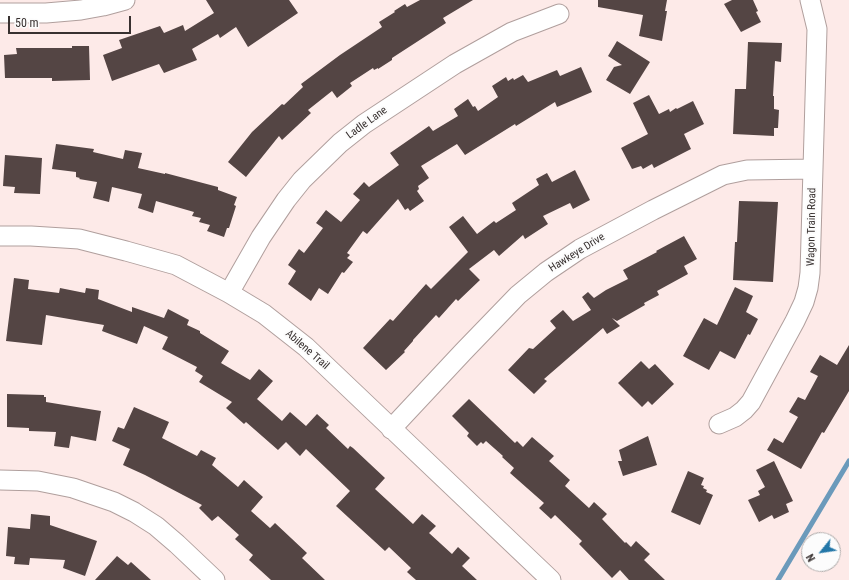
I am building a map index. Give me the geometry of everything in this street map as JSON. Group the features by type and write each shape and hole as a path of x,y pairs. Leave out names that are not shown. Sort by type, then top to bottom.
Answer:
{"street":[{"path":"0,13 46,13 81,10 125,0"},
{"name":"Wagon Train Road","path":"719,424 735,417 751,402 795,321 804,302 808,288 810,273 816,28 810,0"},
{"name":"Ladle Lane","path":"229,293 261,237 286,200 302,180 340,143 364,124 455,64 512,32 559,14"},
{"name":"Hawkeye Drive","path":"391,429 518,295 546,272 575,252 653,210 723,175 748,170 813,169"},
{"name":"Abilene Trail","path":"0,236 30,236 79,240 126,250 176,266 229,293 264,314 306,347 551,580"},
{"path":"0,480 38,481 73,488 114,502 134,512 156,526 215,580"}],"building":[{"path":"206,0 289,0 298,13 248,47 236,27 220,38 218,34 192,49 197,60 164,73 159,64 112,81 103,55 122,48 119,40 160,26 164,33 183,25 185,31 214,13"},
{"path":"420,0 473,0 443,18 446,23 392,58 392,60 378,69 374,70 373,68 350,83 352,86 337,98 332,91 308,110 311,113 282,140 279,136 246,177 228,162 252,132 303,87 301,84 340,55 382,27 379,22 395,12 394,11 405,4 407,7"},
{"path":"598,0 667,0 665,11 667,11 662,41 639,36 643,15 598,7"},
{"path":"732,0 753,0 758,11 756,12 761,22 741,32 724,4"},
{"path":"617,41 650,62 630,94 606,80 614,67 622,65 608,56"},
{"path":"748,42 782,43 781,62 775,61 773,96 774,109 779,110 778,128 774,128 774,136 733,134 735,89 746,89"},
{"path":"72,46 89,46 90,80 52,81 52,78 5,78 4,55 17,54 16,48 72,48"},
{"path":"581,67 592,92 557,107 555,102 516,126 515,124 465,155 457,144 421,166 429,178 418,186 419,189 417,191 424,201 410,211 408,208 405,210 398,199 367,234 363,231 347,253 350,255 347,258 353,262 344,273 342,272 328,294 319,288 311,301 288,284 296,271 288,265 299,249 304,253 323,228 316,223 326,210 341,222 360,200 353,194 364,182 369,187 399,165 390,153 429,126 433,131 458,116 454,109 468,99 473,107 475,106 478,111 498,97 492,86 506,77 508,81 513,78 514,80 523,75 528,82 557,70 560,76"},
{"path":"649,95 659,114 669,109 670,112 693,101 704,124 684,134 691,149 654,168 652,164 643,169 641,166 632,169 621,148 648,134 633,103"},
{"path":"56,144 94,149 93,152 123,159 125,150 142,153 138,168 165,173 218,187 218,190 237,197 234,205 236,206 229,228 227,228 224,237 207,231 210,225 199,222 201,218 192,216 194,212 156,201 153,213 138,208 142,194 112,187 109,202 93,198 97,182 79,179 80,178 76,177 76,172 52,169"},
{"path":"5,155 42,158 40,194 14,193 15,187 3,186"},
{"path":"575,170 590,200 573,209 570,203 543,216 548,224 525,239 523,235 499,256 494,250 469,269 480,280 458,301 456,299 439,318 436,315 413,340 404,351 405,352 386,370 363,348 390,319 393,321 426,284 431,289 468,252 449,227 463,216 477,234 494,221 496,223 516,210 512,203 539,185 536,179 547,173 552,182"},
{"path":"739,201 778,202 773,282 733,280"},
{"path":"684,236 697,259 684,266 688,274 657,291 659,295 644,303 645,305 617,321 612,318 620,326 607,334 603,328 544,379 547,381 534,394 508,370 529,348 533,349 556,328 550,321 563,310 573,321 591,310 582,297 588,292 594,298 628,279 623,270"},
{"path":"14,278 29,280 28,289 59,293 60,288 85,293 86,288 99,290 98,299 132,312 132,307 164,318 168,309 189,320 187,325 200,331 200,333 229,351 221,363 250,380 259,369 273,381 257,399 282,421 290,412 306,426 317,414 329,425 326,428 348,449 350,446 353,448 385,478 375,489 413,524 422,514 436,526 429,533 452,554 458,547 470,558 462,566 477,580 416,580 407,572 411,568 389,547 385,551 336,506 350,491 306,449 300,456 286,442 278,450 246,422 244,424 226,408 232,402 199,382 203,376 195,371 197,367 162,349 168,337 144,326 137,344 102,331 104,325 46,315 42,345 6,341"},
{"path":"735,287 753,296 746,312 758,319 735,359 720,351 709,370 683,356 704,318 717,325"},
{"path":"849,345 849,391 824,433 822,432 801,469 767,450 774,438 783,443 798,417 789,412 798,397 805,400 818,376 810,372 820,355 837,365"},
{"path":"641,361 649,369 655,364 674,384 652,405 648,401 642,407 618,383"},
{"path":"7,394 44,395 44,397 46,397 46,402 101,411 96,441 71,436 69,448 54,446 56,432 29,431 29,428 7,427"},
{"path":"469,399 515,443 517,441 523,447 532,437 554,456 549,461 570,480 565,486 589,508 594,502 607,514 602,519 625,543 626,542 631,547 636,541 650,554 644,560 665,580 629,580 620,570 612,578 579,544 582,541 555,515 551,519 539,508 544,503 510,473 514,468 502,457 503,456 486,441 483,444 481,442 477,446 467,436 469,433 452,416"},
{"path":"134,407 169,422 162,438 197,456 201,450 216,458 212,465 238,487 244,480 263,497 251,511 270,528 275,523 307,553 302,558 325,580 271,580 249,560 253,555 235,539 239,535 218,516 212,521 199,508 202,505 123,465 130,449 112,441 118,427 124,429"},
{"path":"648,436 657,465 623,476 618,461 622,461 619,450"},
{"path":"774,461 793,501 786,504 789,512 774,519 772,515 759,522 748,500 760,495 758,491 765,487 756,470"},
{"path":"688,471 704,478 701,485 707,490 706,492 713,495 700,525 671,512"},
{"path":"31,514 50,516 50,525 97,541 85,576 63,568 65,560 30,558 29,565 14,564 15,557 6,556 8,527 30,529"},
{"path":"117,556 128,565 131,562 151,580 95,580"}],"waterway":[{"path":"778,580 849,461"}]}
